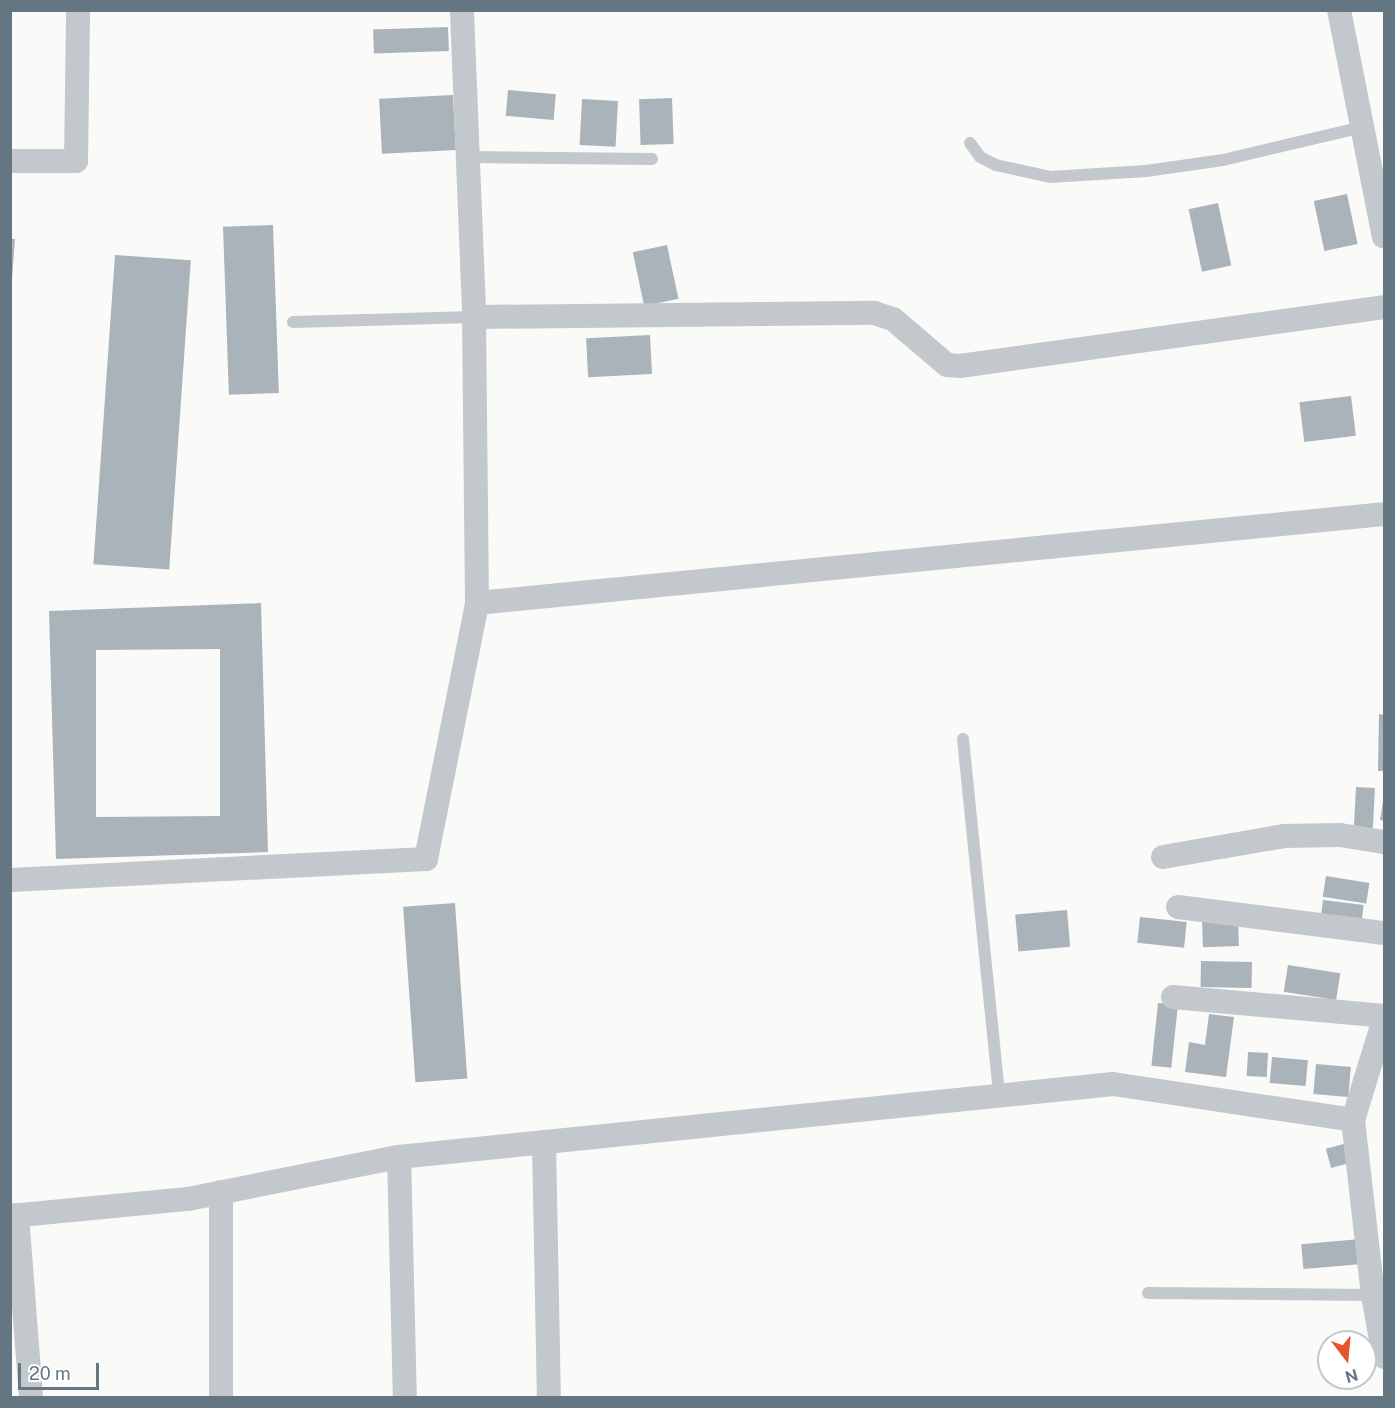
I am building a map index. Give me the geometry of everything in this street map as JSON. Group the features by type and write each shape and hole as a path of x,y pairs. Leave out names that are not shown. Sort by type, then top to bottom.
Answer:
{"street":[{"path":"10,161 76,161 78,10"},
{"path":"1339,10 1384,237"},
{"path":"10,880 426,859 477,603 474,317 462,12"},
{"path":"474,317 874,313 893,320 947,365 960,366 1384,307"},
{"path":"477,603 1384,514"},
{"path":"1163,857 1284,836 1340,835 1384,842"},
{"path":"1178,907 1384,933"},
{"path":"1173,997 1384,1018 1353,1120 1373,1295 1384,1357"},
{"path":"30,1398 14,1216 221,1192 399,1157 1113,1084 1353,1120"},
{"path":"544,1142 549,1398"},
{"path":"399,1157 405,1398"},
{"path":"220,1398 221,1192"}],"lane":[{"path":"970,143 980,157 996,165 1050,177 1146,171 1223,160 1363,127"},
{"path":"467,157 652,159"},
{"path":"293,322 474,317"},
{"path":"963,739 999,1095"},
{"path":"1148,1293 1373,1295"}],"building":[{"path":"448,27 449,51 374,54 373,30"},
{"path":"508,90 556,94 554,120 506,116"},
{"path":"453,95 456,150 382,154 379,99"},
{"path":"672,98 674,144 641,145 639,99"},
{"path":"582,99 618,101 616,147 580,145"},
{"path":"1347,194 1358,244 1324,251 1314,201"},
{"path":"1218,203 1231,266 1202,272 1189,209"},
{"path":"273,225 279,393 229,395 223,227"},
{"path":"10,239 15,239 12,279 10,279"},
{"path":"667,245 678,299 644,306 633,252"},
{"path":"115,255 191,260 169,570 93,564"},
{"path":"650,335 652,374 588,377 586,338"},
{"path":"1351,396 1356,436 1304,442 1299,402"},
{"path":"261,603 268,852 56,859 49,611","holes":["220,649 220,816 96,817 96,650"]},
{"path":"1379,714 1384,715 1384,771 1378,771"},
{"path":"1356,787 1375,788 1372,850 1353,849"},
{"path":"1384,795 1384,821 1380,820"},
{"path":"1326,876 1369,883 1366,904 1323,897"},
{"path":"1323,900 1364,905 1360,935 1319,930"},
{"path":"455,903 467,1079 415,1082 403,907"},
{"path":"1067,910 1070,947 1018,951 1015,915"},
{"path":"1140,917 1187,922 1184,948 1137,943"},
{"path":"1238,919 1239,946 1203,947 1202,920"},
{"path":"1201,961 1252,962 1252,988 1201,987"},
{"path":"1288,965 1340,973 1336,1000 1284,992"},
{"path":"1158,1003 1178,1005 1171,1068 1151,1066"},
{"path":"1209,1014 1234,1017 1226,1077 1185,1072 1189,1042 1205,1045"},
{"path":"1248,1052 1268,1053 1267,1077 1247,1076"},
{"path":"1272,1057 1308,1060 1306,1086 1270,1083"},
{"path":"1316,1064 1351,1067 1348,1097 1313,1094"},
{"path":"1351,1142 1356,1161 1331,1168 1326,1149"},
{"path":"1360,1239 1362,1264 1303,1269 1301,1244"}]}
